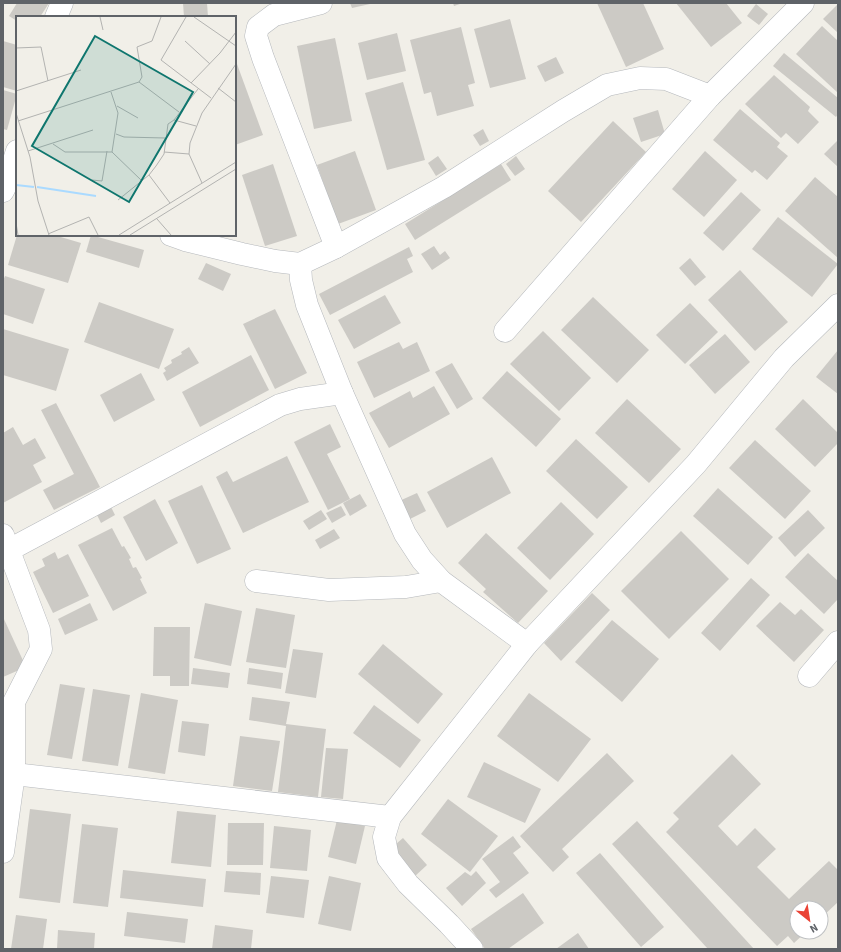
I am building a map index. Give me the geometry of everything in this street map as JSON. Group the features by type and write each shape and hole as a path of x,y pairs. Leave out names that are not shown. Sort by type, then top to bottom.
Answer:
{"street":[{"path":"56,16 62,3"},
{"path":"321,3 274,15 258,27 256,36 263,58 336,247"},
{"path":"505,331 710,96 802,3"},
{"path":"174,236 242,254 275,261 300,264 336,247 444,186 607,85 640,78 666,79 710,96"},
{"path":"9,188 16,156"},
{"path":"300,264 301,280 307,305 342,393 405,534 422,560 441,581 527,644"},
{"path":"472,949 408,884 388,858 384,837 390,816 527,644 696,464 784,358 838,305"},
{"path":"3,852 14,774 9,704 41,650 39,630 6,542 280,405 300,399 342,393"},
{"path":"256,581 329,590 406,587 441,581"},
{"path":"809,676 838,642"},
{"path":"14,774 390,816"}],"building":[{"path":"17,3 49,3 41,16 16,16 16,20 9,16"},
{"path":"183,3 207,3 208,16 184,16"},
{"path":"350,3 370,3 370,4 352,8"},
{"path":"453,3 463,3 454,6"},
{"path":"597,3 643,3 664,49 626,67"},
{"path":"676,3 726,3 742,23 711,47"},
{"path":"756,4 768,14 759,25 747,16"},
{"path":"838,4 838,33 823,19"},
{"path":"510,19 526,79 490,88 474,29"},
{"path":"822,26 838,41 838,93 796,54"},
{"path":"461,27 475,83 468,85 474,106 437,116 431,92 424,94 410,40"},
{"path":"397,33 406,71 367,80 358,43"},
{"path":"335,38 352,121 314,129 297,46"},
{"path":"3,41 16,45 16,91 3,87"},
{"path":"784,53 838,98 838,114 836,117 773,66"},
{"path":"556,57 564,73 545,82 537,66"},
{"path":"236,64 263,135 236,145"},
{"path":"774,75 810,107 808,111 819,122 798,144 786,133 781,138 745,104"},
{"path":"403,82 425,160 387,170 365,93"},
{"path":"3,90 16,94 16,98 7,130 3,129"},
{"path":"740,109 780,143 777,147 788,156 767,180 755,170 752,173 713,140"},
{"path":"658,110 665,134 641,142 633,118"},
{"path":"613,121 646,152 581,222 548,191"},
{"path":"483,129 489,141 480,146 473,135"},
{"path":"838,140 838,167 824,154"},
{"path":"355,151 376,210 338,224 317,165"},
{"path":"705,151 737,180 704,217 672,189"},
{"path":"438,156 447,169 436,176 428,163"},
{"path":"516,156 525,169 515,176 506,164"},
{"path":"273,164 297,236 265,246 242,175"},
{"path":"501,164 511,180 415,240 405,224"},
{"path":"815,177 838,197 838,258 785,211"},
{"path":"741,192 761,210 723,251 703,233"},
{"path":"778,217 838,264 812,297 752,249"},
{"path":"17,236 57,236 81,243 68,283 8,265"},
{"path":"91,236 144,250 139,268 86,252"},
{"path":"434,246 440,255 445,251 450,258 432,270 421,254"},
{"path":"409,247 413,256 407,259 413,272 330,315 319,294"},
{"path":"690,258 706,277 695,286 679,268"},
{"path":"206,263 231,274 223,291 198,279"},
{"path":"740,270 788,322 755,351 708,300"},
{"path":"5,276 45,289 33,324 3,314 3,281"},
{"path":"385,295 401,323 354,349 338,320"},
{"path":"593,297 649,350 617,383 561,330"},
{"path":"99,302 174,329 159,369 84,342"},
{"path":"690,303 718,332 685,364 656,335"},
{"path":"275,309 307,373 275,389 243,324"},
{"path":"3,329 69,349 56,391 3,375"},
{"path":"543,331 591,378 559,411 510,364"},
{"path":"725,334 750,362 715,394 689,365"},
{"path":"399,342 403,349 417,342 430,371 374,398 357,362"},
{"path":"189,347 199,363 167,381 163,373 166,371 164,368 172,363 171,360 182,354 181,352"},
{"path":"838,350 838,394 816,377"},
{"path":"251,355 269,390 200,427 182,392"},
{"path":"452,363 473,399 457,409 435,372"},
{"path":"507,371 561,419 536,447 482,398"},
{"path":"141,373 155,400 114,422 100,395"},
{"path":"434,386 450,414 389,448 369,413 410,391 413,398"},
{"path":"627,399 681,449 649,483 595,433"},
{"path":"803,399 838,433 838,443 815,467 775,429"},
{"path":"56,403 100,487 54,510 43,490 74,474 41,410"},
{"path":"330,424 341,447 327,454 350,499 328,510 294,442"},
{"path":"13,427 23,445 35,438 46,458 33,465 42,482 3,503 3,433"},
{"path":"576,439 628,487 597,519 546,471"},
{"path":"755,440 811,491 785,519 729,468"},
{"path":"287,456 309,502 243,533 216,477 227,471 233,482"},
{"path":"492,457 511,493 447,528 427,492"},
{"path":"202,485 231,549 197,564 168,501"},
{"path":"718,488 773,537 748,565 693,516"},
{"path":"417,493 426,511 406,521 397,502"},
{"path":"360,494 367,506 350,516 343,503"},
{"path":"155,499 178,543 146,561 123,517"},
{"path":"561,502 594,534 550,580 517,548"},
{"path":"109,503 115,515 101,523 95,511"},
{"path":"341,506 346,515 332,523 326,513"},
{"path":"321,510 327,519 309,530 303,521"},
{"path":"808,510 825,528 795,557 778,538"},
{"path":"112,528 122,547 124,546 131,558 129,559 133,568 136,567 142,578 140,579 147,593 113,611 78,545"},
{"path":"334,529 340,538 320,549 315,540"},
{"path":"681,531 729,579 669,639 621,591"},
{"path":"486,533 548,591 518,623 483,592 486,589 458,563"},
{"path":"55,552 58,559 68,554 89,596 53,613 33,572 45,566 42,559"},
{"path":"808,553 838,581 838,599 824,614 785,577"},
{"path":"751,578 770,595 720,651 701,633"},
{"path":"592,593 610,610 561,661 544,643"},
{"path":"780,602 795,615 801,609 824,630 794,662 756,626"},
{"path":"90,603 98,620 65,635 58,619"},
{"path":"205,603 242,611 231,666 194,658"},
{"path":"256,608 295,615 286,668 246,662"},
{"path":"3,617 26,667 3,677"},
{"path":"612,620 659,659 622,702 575,662"},
{"path":"154,627 190,627 189,686 170,686 170,676 153,676"},
{"path":"383,644 443,694 418,724 358,674"},
{"path":"293,649 323,653 316,698 285,693"},
{"path":"193,668 230,673 228,688 191,684"},
{"path":"249,668 283,673 281,689 247,684"},
{"path":"60,684 85,688 72,759 47,755"},
{"path":"93,689 130,695 118,766 82,761"},
{"path":"141,693 178,700 165,774 128,768"},
{"path":"529,693 591,739 558,782 497,736"},
{"path":"252,697 290,702 286,724 326,729 318,797 278,792 286,726 249,720"},
{"path":"374,705 421,740 400,768 353,733"},
{"path":"182,721 209,724 205,756 178,752"},
{"path":"240,736 280,741 272,791 233,786"},
{"path":"326,748 348,749 343,799 321,797"},
{"path":"607,753 634,781 562,849 569,857 553,872 520,836"},
{"path":"732,754 761,784 718,826 737,846 755,828 776,849 757,867 789,899 829,861 838,870 838,902 829,910 829,900 789,900 789,937 788,936 777,946 666,832 679,819 673,813"},
{"path":"484,762 541,789 525,823 467,797"},
{"path":"448,799 498,836 470,872 421,834"},
{"path":"30,809 71,814 60,903 19,898"},
{"path":"177,811 216,815 211,867 171,863"},
{"path":"337,820 365,826 356,864 328,857"},
{"path":"637,821 754,949 708,949 612,844"},
{"path":"228,823 264,823 263,865 227,865"},
{"path":"82,824 118,828 108,907 73,903"},
{"path":"274,826 311,830 307,871 270,868"},
{"path":"513,836 521,847 513,853 529,873 496,898 489,890 500,882 482,859"},
{"path":"403,838 427,865 414,877 389,850"},
{"path":"600,853 664,927 641,947 576,873"},
{"path":"123,870 206,879 203,907 120,898"},
{"path":"226,871 261,873 260,895 224,892"},
{"path":"476,871 486,883 462,906 446,888 465,872 471,876"},
{"path":"271,876 309,880 304,918 266,913"},
{"path":"329,876 361,883 351,931 318,924"},
{"path":"523,893 544,923 508,949 485,949 471,929"},
{"path":"127,912 188,919 185,943 124,936"},
{"path":"16,915 47,919 43,949 11,949"},
{"path":"215,925 253,930 251,949 212,949"},
{"path":"58,930 95,933 94,949 57,949"},
{"path":"578,933 589,949 556,949"}]}
